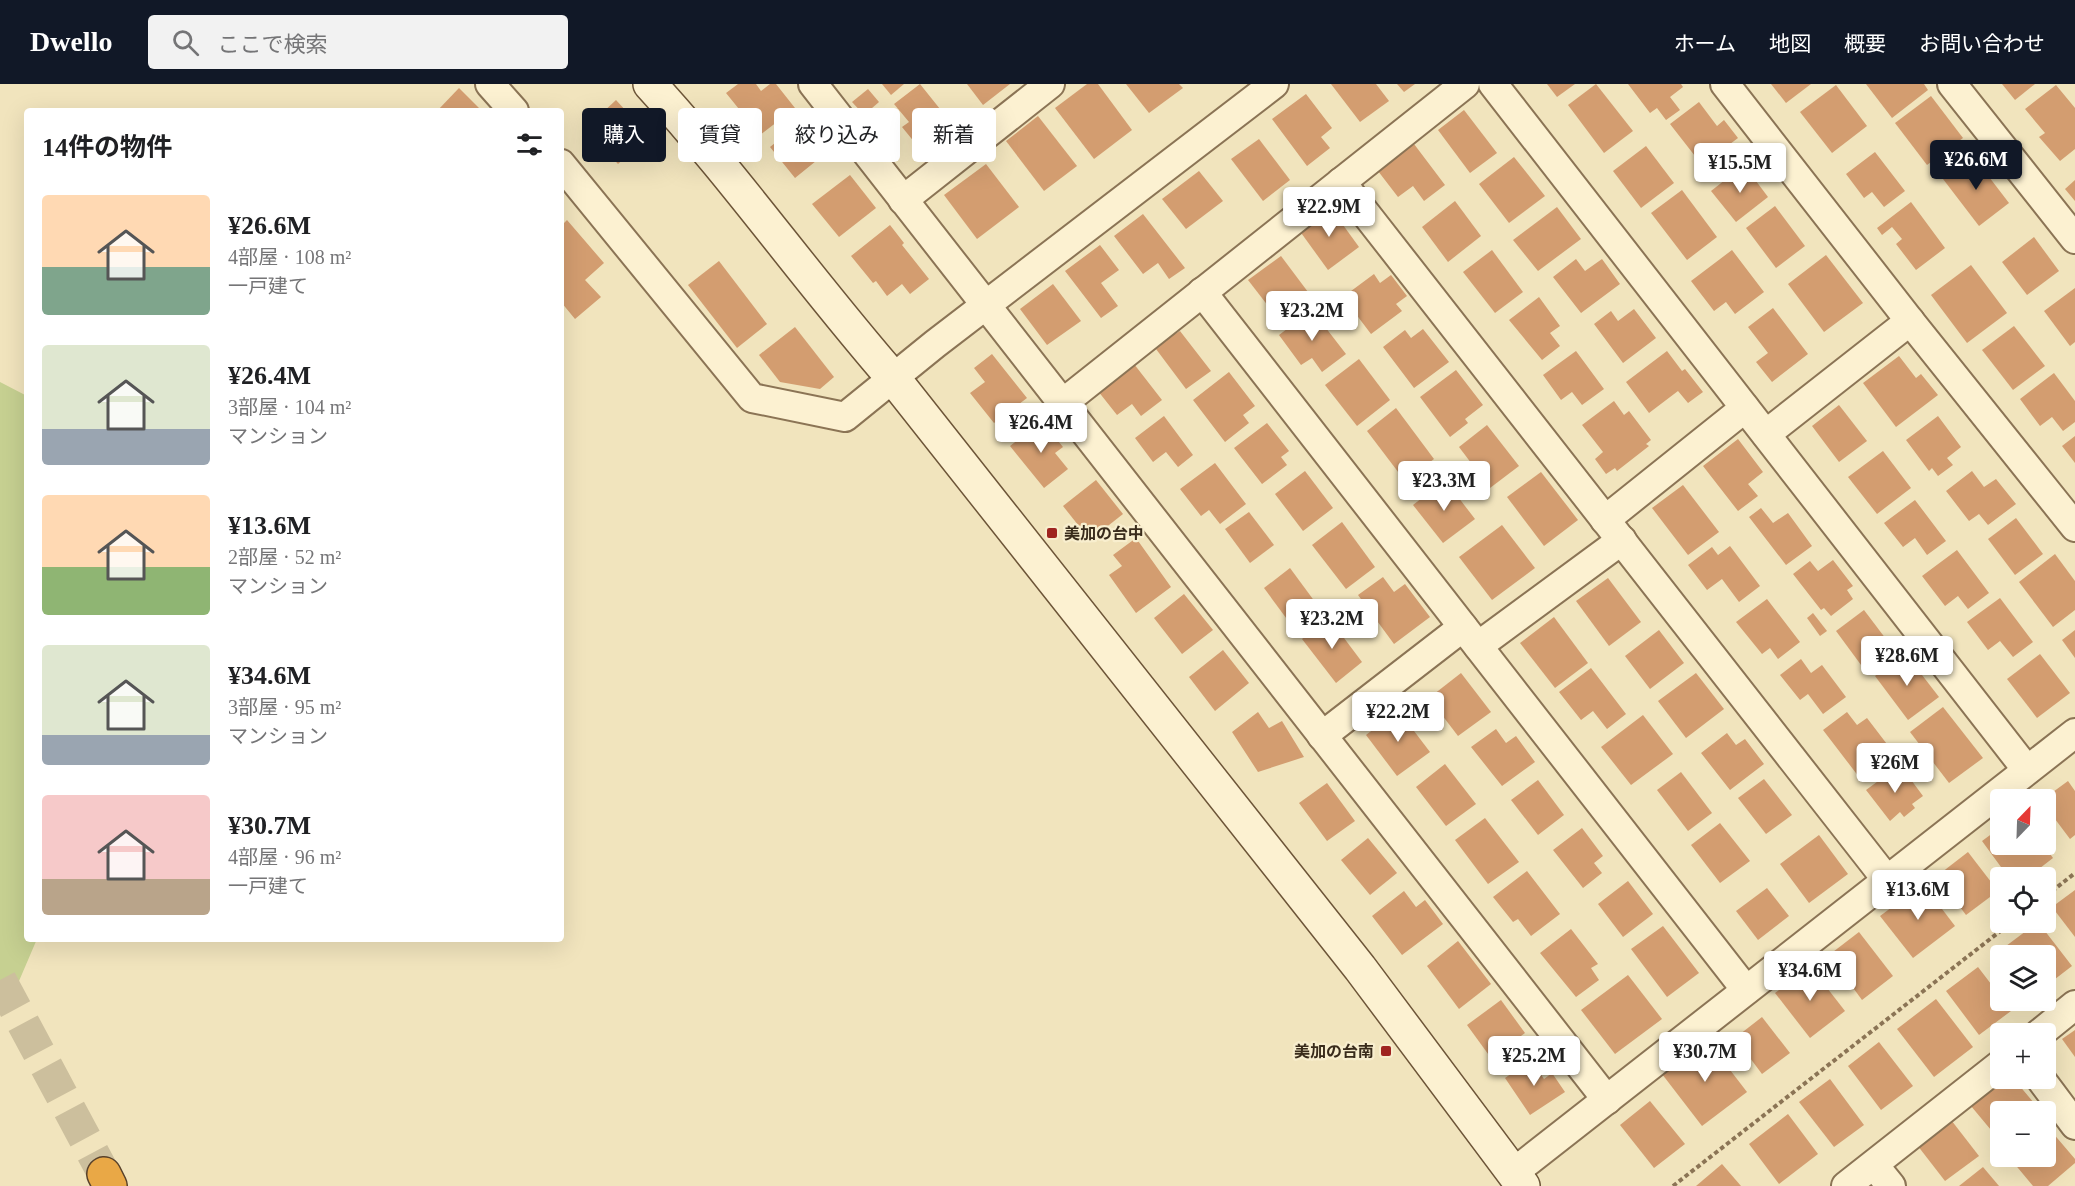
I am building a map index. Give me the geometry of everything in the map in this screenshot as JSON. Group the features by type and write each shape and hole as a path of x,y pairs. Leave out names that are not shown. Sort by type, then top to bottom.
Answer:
{"street":[{"path":"490,84 511,108"},
{"path":"651,84 685,122 850,329 894,379 1360,968 1518,1180 1607,1100 2075,733"},
{"path":"813,84 1607,1100"},
{"path":"564,168 752,398 845,417 935,344 1274,84"},
{"path":"1062,403 1465,84"},
{"path":"1493,84 2027,770"},
{"path":"1725,84 2075,527"},
{"path":"1952,84 2075,239"},
{"path":"903,200 1045,85"},
{"path":"1341,182 1887,880"},
{"path":"1202,292 1746,990"},
{"path":"1766,434 1910,321"},
{"path":"1322,736 1470,636 1613,530 1746,408"},
{"path":"2053,1023 2075,1005"},
{"path":"1846,1186 1882,1175 1990,1074"},
{"path":"2048,1089 2075,1125"}],"path":[{"path":"2056,888 2075,873"},
{"path":"1673,1186 1998,933"}],"green space":[{"path":"0,382 24,394 24,942 36,942 13,995 0,1007"}],"building":[{"path":"738,84 756,84 761,91 770,84 776,84 795,108 774,108 774,124 762,133 762,108 738,108 726,93"},
{"path":"882,84 904,84 891,95"},
{"path":"920,84 939,108 912,108 912,139 902,127 909,122 900,108 894,104"},
{"path":"967,84 1010,84 983,105"},
{"path":"1087,84 1098,84 1132,130 1094,159 1055,108"},
{"path":"1126,84 1179,84 1183,88 1149,113"},
{"path":"1331,84 1376,84 1389,101 1360,122"},
{"path":"1397,84 1415,84 1404,92"},
{"path":"1547,84 1575,84 1557,97"},
{"path":"1596,84 1633,131 1604,153 1568,105"},
{"path":"1628,84 1681,84 1683,87 1670,97 1680,110 1666,120 1657,108 1650,113"},
{"path":"1771,84 1811,84 1786,103"},
{"path":"1866,84 1924,84 1928,90 1892,118"},
{"path":"2002,84 2035,84 2015,100"},
{"path":"1836,85 1867,126 1832,153 1800,112"},
{"path":"2056,85 2075,108 2075,149 2060,161 2039,137 2045,133 2025,109"},
{"path":"459,88 479,108 440,108"},
{"path":"868,89 879,102 872,108 858,108 852,102"},
{"path":"1306,94 1332,128 1321,137 1330,148 1307,166 1272,119"},
{"path":"1931,96 1963,138 1927,165 1895,123"},
{"path":"616,100 623,108 607,108"},
{"path":"1699,102 1717,126 1724,120 1738,138 1702,165 1670,124"},
{"path":"1464,110 1497,153 1470,173 1438,130"},
{"path":"1038,116 1077,166 1044,191 1006,141"},
{"path":"1259,139 1290,180 1263,201 1231,159"},
{"path":"1414,144 1445,185 1424,201 1413,186 1398,197 1378,171"},
{"path":"1646,146 1674,183 1641,208 1613,171"},
{"path":"1875,152 1905,191 1884,207 1872,192 1864,198 1846,174"},
{"path":"1973,156 2009,203 1979,226 1943,179"},
{"path":"1514,157 1545,196 1509,223 1479,184"},
{"path":"782,162 815,162 795,178"},
{"path":"986,164 1019,207 977,239 944,195"},
{"path":"1744,165 1768,197 1736,222 1711,191"},
{"path":"1199,171 1223,201 1186,229 1162,199"},
{"path":"850,175 876,208 839,237 812,204"},
{"path":"2075,180 2075,201 2065,189"},
{"path":"1682,190 1717,237 1687,260 1651,213"},
{"path":"1455,201 1481,236 1448,262 1422,227"},
{"path":"1911,202 1945,248 1916,270 1896,244 1902,239 1892,227 1882,235 1877,228"},
{"path":"1775,206 1805,246 1776,268 1746,228"},
{"path":"1330,207 1359,247 1328,270 1299,230"},
{"path":"1557,207 1581,239 1538,271 1513,240"},
{"path":"1143,214 1185,268 1169,279 1158,263 1143,274 1114,236"},
{"path":"567,220 604,263 585,280 601,297 575,319 564,306 564,223"},
{"path":"890,225 904,243 902,245 929,279 910,294 902,284 887,296 876,281 873,283 851,256"},
{"path":"2034,237 2059,271 2027,295 2002,262"},
{"path":"1100,245 1119,270 1101,283 1118,306 1101,318 1065,271"},
{"path":"1492,250 1523,292 1495,313 1463,272"},
{"path":"1732,250 1764,292 1735,314 1726,302 1714,311 1691,281"},
{"path":"1826,255 1863,303 1824,332 1788,284"},
{"path":"1281,256 1311,296 1279,320 1248,280"},
{"path":"1576,259 1585,271 1602,259 1620,284 1581,313 1553,277"},
{"path":"719,261 767,324 737,348 688,285"},
{"path":"1971,265 2007,313 1967,343 1931,295"},
{"path":"1374,274 1380,283 1391,275 1407,296 1396,304 1402,311 1371,334 1343,297"},
{"path":"1053,284 1081,321 1047,345 1020,309"},
{"path":"2075,288 2075,342 2070,346 2044,311"},
{"path":"1539,297 1560,326 1550,333 1560,346 1542,360 1509,320"},
{"path":"1773,308 1808,354 1772,382 1756,362 1768,353 1748,327"},
{"path":"1634,309 1656,338 1623,363 1594,324 1611,311 1618,321"},
{"path":"1312,310 1346,354 1322,372 1312,358 1301,365 1279,335"},
{"path":"2014,326 2045,366 2013,390 1982,350"},
{"path":"795,327 834,377 820,389 780,382 759,355"},
{"path":"1171,329 1175,334 1180,331 1211,371 1186,389 1156,349 1161,345 1156,340"},
{"path":"1423,329 1449,362 1414,388 1383,347 1405,330 1411,338"},
{"path":"1576,351 1604,389 1582,405 1572,392 1561,400 1543,375"},
{"path":"1667,351 1682,371 1685,369 1703,392 1688,403 1678,391 1649,413 1626,382"},
{"path":"992,354 1027,398 994,423 970,393 985,382 974,368"},
{"path":"1899,356 1916,378 1921,374 1938,395 1896,427 1863,383"},
{"path":"1359,359 1390,400 1357,426 1325,385"},
{"path":"1134,364 1162,400 1141,416 1132,404 1117,415 1098,391"},
{"path":"1456,370 1483,405 1465,419 1468,423 1450,437 1420,397"},
{"path":"1229,372 1255,406 1243,415 1249,423 1225,442 1193,400"},
{"path":"2054,373 2075,401 2075,422 2063,431 2052,417 2040,426 2020,399"},
{"path":"1614,401 1624,415 1629,411 1651,440 1646,444 1649,446 1617,471 1615,468 1606,474 1595,459 1603,452 1582,425"},
{"path":"1839,405 1867,441 1839,462 1812,426"},
{"path":"1396,408 1434,459 1405,481 1367,431"},
{"path":"1164,416 1193,455 1178,467 1166,452 1153,462 1135,438"},
{"path":"1938,416 1961,447 1947,458 1953,465 1938,476 1932,468 1929,471 1906,440"},
{"path":"1042,421 1063,447 1055,453 1068,469 1044,488 1010,446"},
{"path":"1267,423 1289,451 1281,457 1287,465 1262,484 1234,448"},
{"path":"1487,425 1519,466 1490,488 1459,447"},
{"path":"2075,436 2075,463 2062,446"},
{"path":"1738,439 1763,472 1748,484 1758,496 1738,511 1703,466"},
{"path":"1883,451 1911,488 1877,514 1848,477"},
{"path":"1215,463 1246,504 1220,524 1209,510 1201,516 1180,489"},
{"path":"1305,471 1333,508 1303,531 1275,494"},
{"path":"1972,471 1984,487 1996,479 2016,504 1988,525 1979,514 1969,521 1946,491"},
{"path":"1541,472 1578,520 1544,546 1507,497"},
{"path":"1096,480 1123,514 1090,540 1063,506"},
{"path":"1445,480 1475,519 1443,543 1413,505"},
{"path":"1683,485 1719,532 1688,555 1652,508"},
{"path":"1915,500 1946,541 1927,555 1915,538 1903,547 1884,523"},
{"path":"1761,508 1773,523 1788,513 1812,546 1786,565 1749,517"},
{"path":"1249,512 1274,545 1250,563 1225,529"},
{"path":"2016,518 2043,554 2015,575 1988,539"},
{"path":"1342,522 1375,567 1346,589 1312,545"},
{"path":"1502,525 1535,568 1492,600 1459,557"},
{"path":"1136,538 1171,587 1136,613 1109,575 1122,566 1113,555"},
{"path":"1730,546 1760,586 1739,602 1722,579 1707,590 1688,565 1712,547 1718,555"},
{"path":"1957,550 1989,593 1968,609 1958,596 1945,606 1922,576"},
{"path":"2055,554 2075,581 2075,610 2053,627 2019,582"},
{"path":"1833,560 1853,586 1847,590 1853,599 1831,616 1824,608 1821,610 1793,574 1810,561 1818,571"},
{"path":"1290,568 1318,606 1292,626 1264,588"},
{"path":"1383,577 1394,592 1405,584 1430,617 1394,644 1358,595"},
{"path":"1608,578 1641,622 1609,646 1576,601"},
{"path":"1184,594 1213,630 1182,654 1154,618"},
{"path":"2000,598 2033,642 2013,657 2000,641 1988,650 1967,622"},
{"path":"1767,599 1800,642 1778,659 1770,648 1762,654 1736,622"},
{"path":"1864,610 1892,647 1864,669 1836,631"},
{"path":"1813,613 1827,631 1820,636 1807,618"},
{"path":"1554,617 1588,663 1555,688 1520,643"},
{"path":"1329,618 1362,662 1336,683 1302,639"},
{"path":"1659,630 1684,663 1650,689 1625,656"},
{"path":"2075,630 2075,658 2062,640"},
{"path":"1223,650 1249,683 1215,711 1189,677"},
{"path":"1905,653 1939,697 1908,720 1875,676"},
{"path":"2040,654 2070,693 2037,718 2007,679"},
{"path":"1801,659 1811,673 1822,665 1846,697 1823,714 1808,694 1800,700 1780,675"},
{"path":"1591,668 1626,714 1607,729 1593,711 1581,720 1559,692"},
{"path":"1461,673 1491,712 1458,736 1429,698"},
{"path":"1696,673 1724,709 1686,738 1658,701"},
{"path":"1943,707 1983,758 1949,783 1910,732"},
{"path":"1398,710 1430,752 1397,776 1366,735"},
{"path":"1258,712 1269,728 1282,721 1304,757 1258,772 1232,732"},
{"path":"1847,712 1857,725 1867,718 1893,752 1859,777 1823,730"},
{"path":"1643,715 1673,754 1631,785 1601,747"},
{"path":"1496,729 1506,743 1516,736 1535,762 1502,786 1471,747"},
{"path":"1727,733 1736,745 1745,739 1764,764 1730,790 1701,753"},
{"path":"1445,764 1476,804 1446,826 1416,787"},
{"path":"1900,765 1923,796 1912,804 1915,808 1904,817 1900,812 1890,821 1866,790"},
{"path":"1681,772 1712,813 1688,831 1657,790"},
{"path":"1764,779 1792,815 1766,834 1738,798"},
{"path":"1538,780 1564,815 1538,835 1511,800"},
{"path":"2068,781 2075,791 2075,835 2070,839 2056,820 2056,790"},
{"path":"1327,783 1355,821 1327,841 1299,803"},
{"path":"1485,818 1519,862 1488,884 1455,840"},
{"path":"1720,823 1750,861 1720,883 1691,845"},
{"path":"1582,828 1603,856 1594,863 1602,873 1583,888 1553,850"},
{"path":"1819,835 1848,874 1809,903 1780,864"},
{"path":"1990,835 1990,852 1982,841"},
{"path":"1368,838 1397,873 1370,895 1341,860"},
{"path":"1968,852 1990,881 1990,897 1966,915 1937,876"},
{"path":"1992,855 2051,855 2053,858 2041,867 2001,867"},
{"path":"1527,871 1560,914 1531,936 1518,919 1513,922 1493,897"},
{"path":"1628,881 1653,914 1623,937 1598,904"},
{"path":"1923,884 1955,926 1913,958 1880,916"},
{"path":"1767,888 1789,916 1758,940 1736,911"},
{"path":"2075,890 2075,937 2056,912 2056,904"},
{"path":"1404,891 1416,907 1425,900 1443,924 1402,955 1372,916"},
{"path":"1663,926 1699,973 1667,997 1631,949"},
{"path":"1571,929 1598,964 1591,968 1599,980 1576,997 1540,953"},
{"path":"1859,932 1893,976 1862,1000 1829,955"},
{"path":"2023,933 2046,933 2056,945 2007,945"},
{"path":"1458,941 1491,984 1459,1009 1427,966"},
{"path":"2056,945 2072,966 2056,978"},
{"path":"1810,966 1845,1011 1810,1038 1775,993"},
{"path":"1978,967 1990,983 1990,1011 2011,1011 1995,1023 1990,1023 1990,1027 1979,1035 1946,991"},
{"path":"1628,975 1662,1019 1615,1054 1581,1010"},
{"path":"1936,999 1973,1047 1934,1077 1897,1029"},
{"path":"1501,1000 1525,1033 1491,1058 1467,1025"},
{"path":"1762,1017 1790,1053 1762,1074 1735,1038"},
{"path":"2075,1030 2075,1057 2062,1039"},
{"path":"1707,1040 1747,1092 1702,1126 1662,1074"},
{"path":"1879,1042 1913,1086 1881,1110 1848,1066"},
{"path":"1531,1060 1544,1079 1552,1073 1565,1092 1530,1115 1505,1078"},
{"path":"1830,1079 1864,1125 1834,1147 1799,1102"},
{"path":"1990,1085 1990,1089 2022,1089 2032,1101 1990,1101 1990,1129 1966,1100"},
{"path":"1650,1101 1685,1144 1654,1168 1620,1125"},
{"path":"1788,1114 1818,1154 1779,1184 1749,1144"},
{"path":"1948,1116 1979,1156 1945,1181 1914,1141"},
{"path":"2056,1137 2075,1159 2075,1163 2048,1186 2033,1186 2017,1167 2056,1167"},
{"path":"1722,1164 1741,1186 1696,1186"},
{"path":"1983,1167 1999,1186 1959,1186"}],"tunnel":[{"path":"0,980 104,1174"}],"place":[{"name":"美加の台中","path":"1052,533"},
{"name":"美加の台南","path":"1386,1051"}]}
